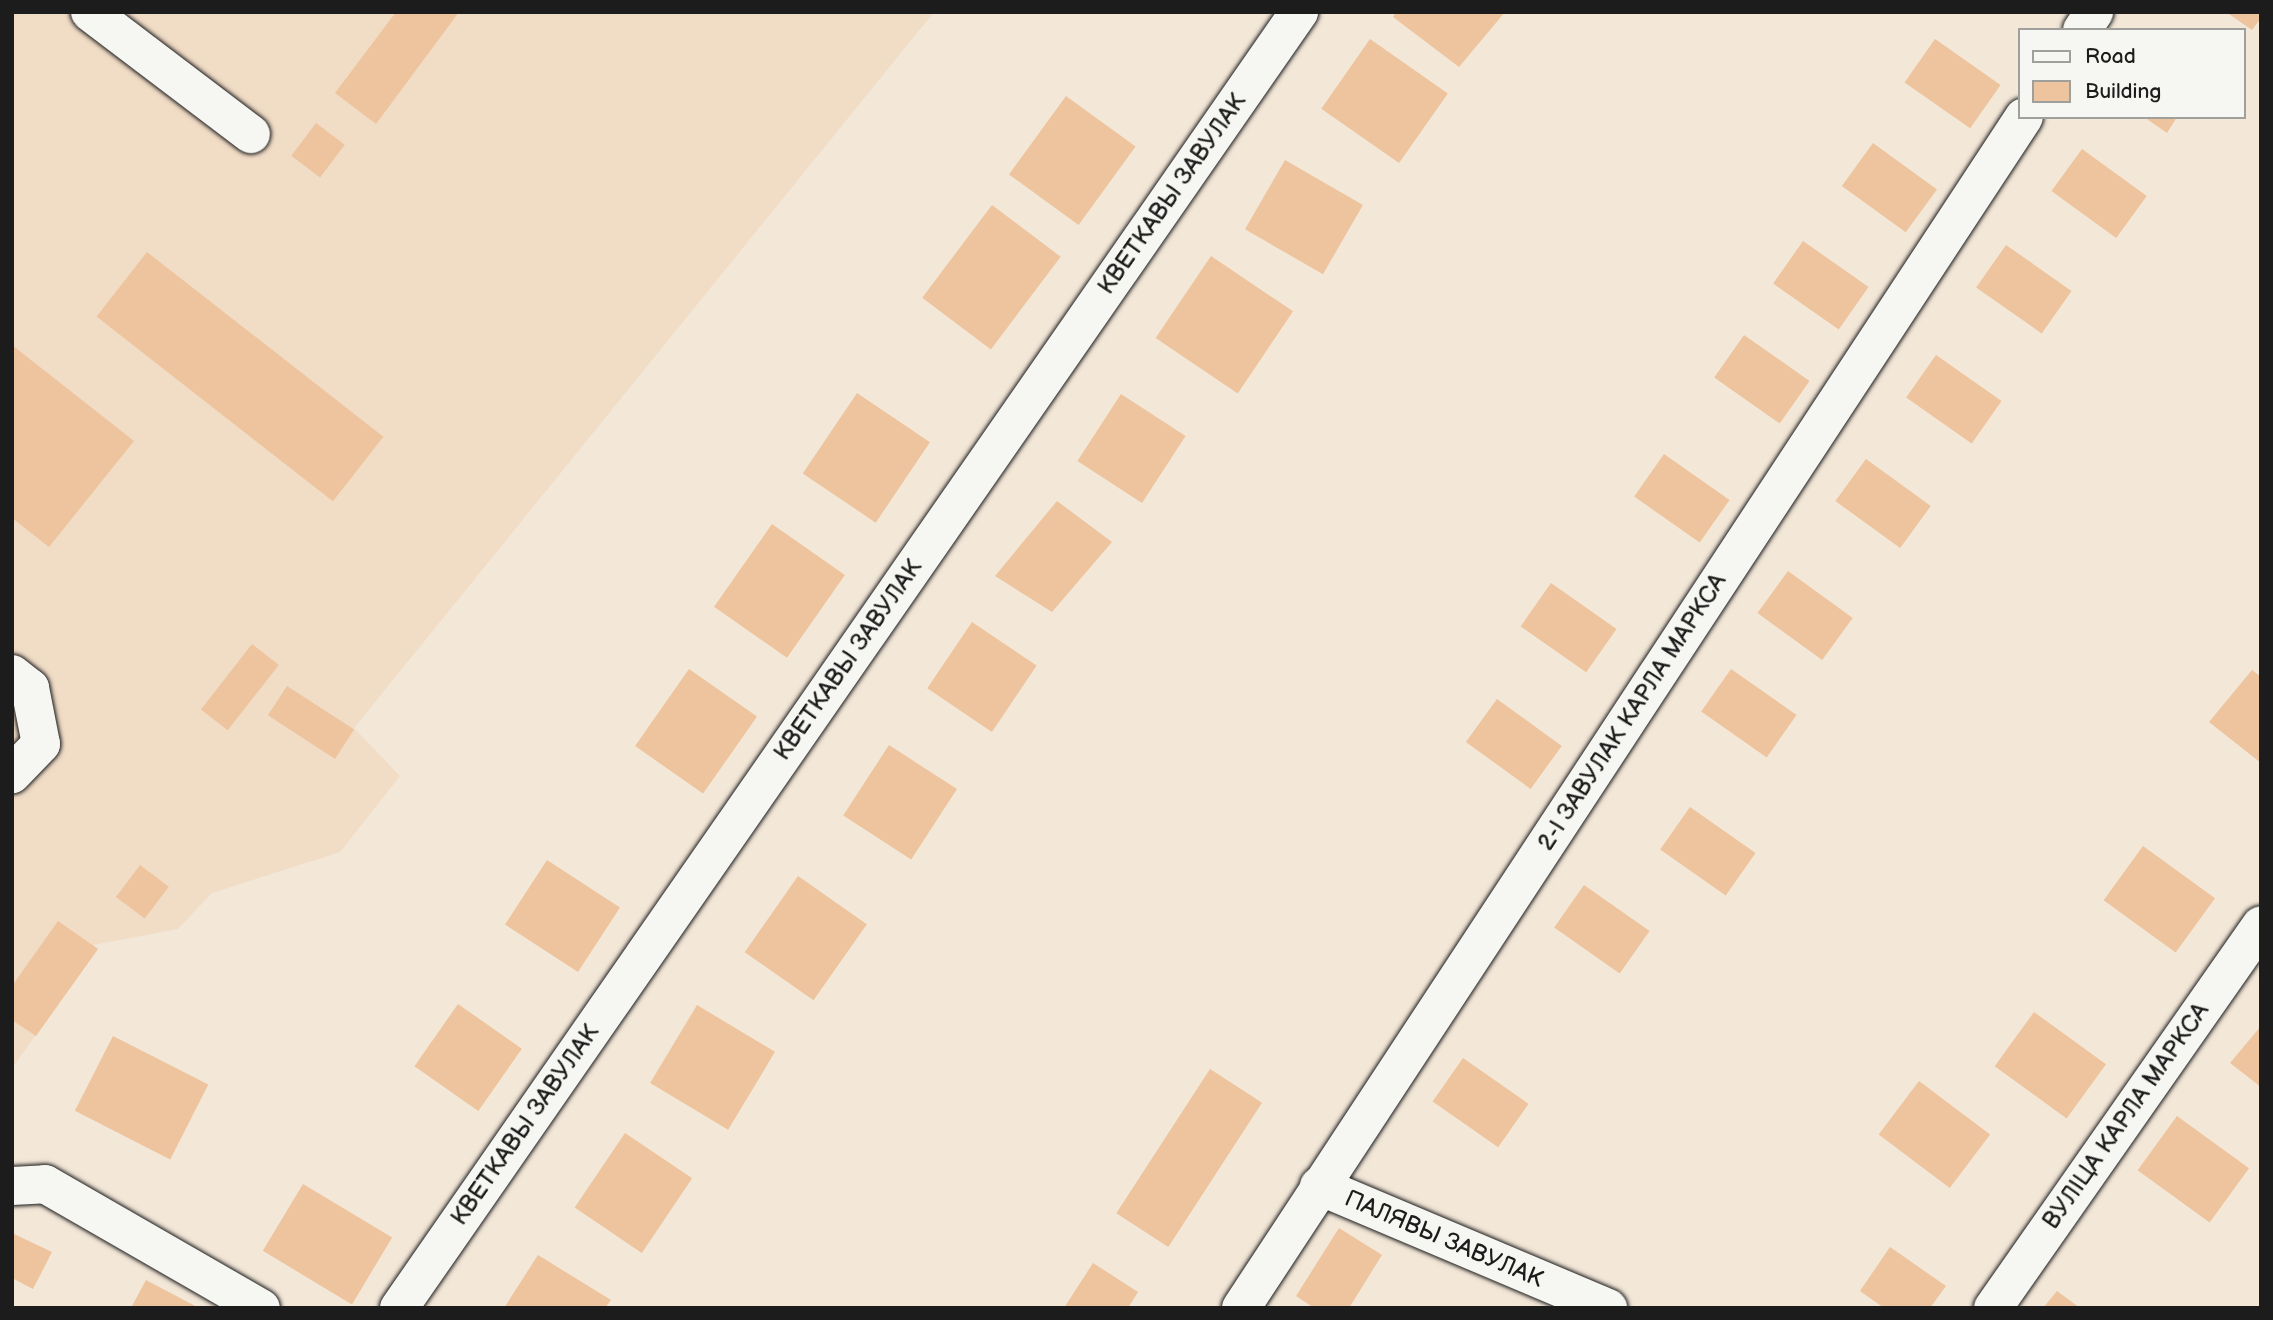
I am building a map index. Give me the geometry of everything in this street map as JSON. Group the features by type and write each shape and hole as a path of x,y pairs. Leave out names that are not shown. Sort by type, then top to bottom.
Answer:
{"street":[{"path":"90,12 251,134"},
{"name":"КВЕТКАВЫ ЗАВУЛАК","path":"399,1308 1299,12"},
{"path":"2083,28 2094,12"},
{"name":"2-І ЗАВУЛАК КАРЛА МАРКСА","path":"1241,1308 2023,119"},
{"path":"12,674 30,688 41,744 12,774"},
{"name":"ВУЛІЦА КАРЛА МАРКСА","path":"1993,1308 2261,925"},
{"path":"12,1186 45,1184 261,1308"},
{"name":"ПАЛЯВЫ ЗАВУЛАК","path":"1319,1186 1608,1308"}],"shaded area":[{"path":"12,12 934,12 354,728 400,776 340,852 212,893 178,929 93,945 98,949 12,1068"}],"building":[{"path":"396,12 459,12 376,124 335,93"},
{"path":"1396,12 1505,12 1459,67 1393,17"},
{"path":"2226,12 2261,12 2261,18 2252,30"},
{"path":"1370,39 1448,93 1399,163 1321,109"},
{"path":"1935,39 2001,85 1970,128 1905,82"},
{"path":"1066,96 1136,147 1079,225 1009,174"},
{"path":"2147,119 2176,119 2167,133"},
{"path":"316,123 345,145 320,177 291,156"},
{"path":"1873,143 1937,189 1906,232 1842,186"},
{"path":"2082,149 2147,196 2116,238 2051,191"},
{"path":"1285,160 1363,205 1323,274 1245,229"},
{"path":"992,205 1061,257 991,349 922,298"},
{"path":"1803,241 1869,287 1839,329 1773,284"},
{"path":"2006,245 2072,291 2042,333 1976,288"},
{"path":"147,252 383,437 333,501 97,317"},
{"path":"1211,256 1293,311 1238,393 1156,338"},
{"path":"1744,335 1810,381 1780,423 1714,378"},
{"path":"12,345 134,441 49,547 12,518"},
{"path":"1936,355 2002,401 1972,443 1906,398"},
{"path":"857,393 930,442 876,523 803,473"},
{"path":"1121,394 1186,436 1142,503 1077,461"},
{"path":"1664,454 1730,500 1700,542 1634,497"},
{"path":"1866,459 1931,506 1900,548 1835,501"},
{"path":"1057,501 1112,542 1052,612 995,576"},
{"path":"772,524 845,575 787,658 714,607"},
{"path":"1788,571 1853,618 1822,660 1757,613"},
{"path":"1551,583 1617,629 1586,672 1521,626"},
{"path":"972,622 1037,666 992,732 927,688"},
{"path":"252,644 279,665 228,730 201,709"},
{"path":"689,669 757,717 703,794 635,746"},
{"path":"1731,669 1797,715 1767,757 1701,712"},
{"path":"2252,670 2261,677 2261,763 2209,722"},
{"path":"287,686 354,730 335,759 268,715"},
{"path":"1497,699 1562,746 1531,789 1466,742"},
{"path":"889,745 957,789 911,860 843,815"},
{"path":"1690,807 1756,853 1726,895 1660,850"},
{"path":"2143,846 2215,898 2176,953 2104,900"},
{"path":"547,860 620,907 578,972 505,925"},
{"path":"140,865 169,887 145,919 116,897"},
{"path":"798,876 867,924 813,1000 745,952"},
{"path":"1584,885 1650,931 1620,973 1554,928"},
{"path":"58,921 98,949 36,1036 12,1020 12,986"},
{"path":"458,1004 522,1049 478,1111 414,1066"},
{"path":"697,1005 775,1052 728,1130 650,1083"},
{"path":"2034,1012 2106,1064 2067,1119 1995,1066"},
{"path":"2261,1026 2261,1087 2230,1063"},
{"path":"113,1036 208,1085 170,1159 75,1111"},
{"path":"1463,1058 1529,1104 1498,1147 1433,1101"},
{"path":"1210,1069 1262,1103 1168,1247 1116,1213"},
{"path":"1919,1081 1990,1135 1950,1188 1879,1135"},
{"path":"2177,1116 2249,1168 2210,1223 2138,1170"},
{"path":"625,1133 692,1178 642,1253 575,1208"},
{"path":"303,1184 392,1238 352,1304 263,1251"},
{"path":"1339,1228 1382,1255 1349,1308 1314,1308 1296,1296"},
{"path":"12,1233 52,1252 33,1289 12,1278"},
{"path":"1890,1247 1946,1286 1930,1308 1884,1308 1860,1291"},
{"path":"538,1255 611,1300 605,1308 504,1308"},
{"path":"1093,1263 1138,1292 1128,1308 1064,1308"},
{"path":"146,1280 199,1308 131,1308"},
{"path":"2057,1291 2080,1308 2043,1308"}]}
